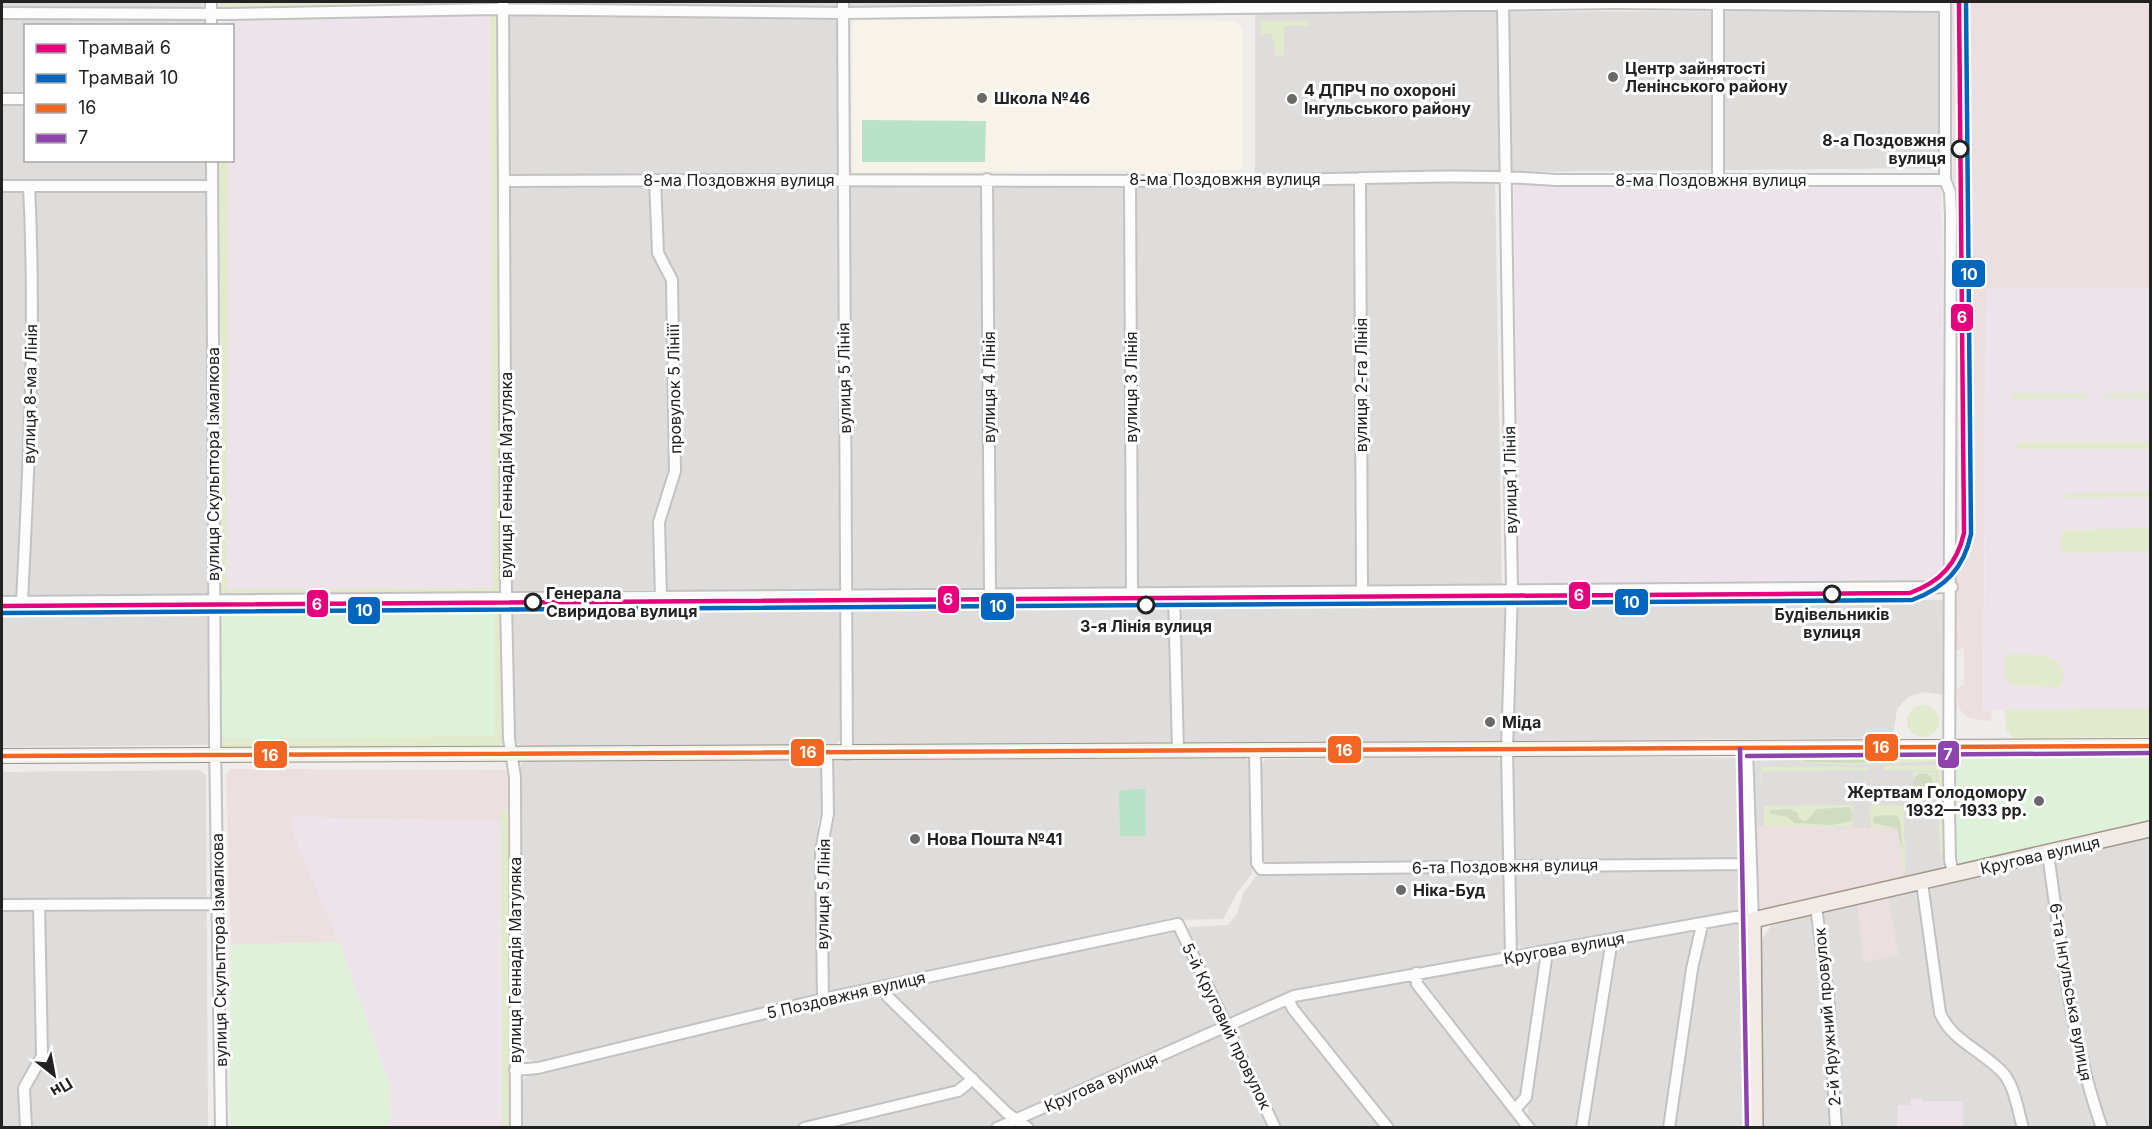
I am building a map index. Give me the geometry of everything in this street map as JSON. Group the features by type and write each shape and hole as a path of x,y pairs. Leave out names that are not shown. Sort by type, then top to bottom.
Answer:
{"main road":[{"path":"2,756 847,754 2151,746"},
{"name":"Кругова вулиця","path":"1753,920 1922,884 2151,829"},
{"path":"1753,920 1755,1128"}],"street":[{"path":"89,2 89,14"},
{"path":"1718,3 1718,179"},
{"name":"вулиця 1 Лінія","path":"1503,4 1512,592 1507,749 1511,958"},
{"path":"2,13 89,14 211,7 1945,4 1945,180 1950,192 1951,215 1950,860 1954,876"},
{"name":"вулиця Геннадія Матуляка","path":"503,6 506,600 511,753 515,777 516,1128"},
{"path":"211,7 212,24"},
{"name":"вулиця 5 Лінія","path":"843,7 842,180 847,754"},
{"path":"2,99 24,99"},
{"name":"вулиця Скульптора Ізмалкова","path":"212,162 215,754 221,1128"},
{"name":"8-ма Поздовжня вулиця","path":"505,182 1506,176 1556,180 1945,180"},
{"name":"вулиця 2-га Лінія","path":"1360,178 1362,592"},
{"name":"вулиця 4 Лінія","path":"987,179 990,594"},
{"name":"провулок 5 Лініії","path":"655,180 658,253 672,280 674,400 675,471 659,522 661,598"},
{"name":"вулиця 3 Лінія","path":"1130,180 1132,593"},
{"path":"2,186 211,186"},
{"name":"вулиця 8-ма Лінія","path":"22,602 30,426 32,252 28,186"},
{"path":"2,602 214,599 506,600 1952,587"},
{"path":"1174,594 1178,751"},
{"path":"1747,749 1749,864 1753,920"},
{"name":"6-та Поздовжня вулиця","path":"1255,751 1257,863 1261,869 1749,864"},
{"name":"вулиця 5 Лінія","path":"823,999 821,851 828,814 827,754"},
{"name":"6-та Інгульська вулиця","path":"2048,854 2068,988 2090,1094 2102,1128"},
{"path":"1922,884 1940,1013 1950,1032 2002,1072 2011,1088 2023,1128"},
{"path":"2,905 219,904"},
{"path":"26,1128 24,1088 42,1056 39,905"},
{"name":"2-й Яружний провулок","path":"1816,907 1828,995 1836,1128"},
{"name":"Кругова вулиця","path":"997,1128 1227,1025 1288,999 1313,992 1702,925 1736,917 1753,920"},
{"name":"5 Поздовжня вулиця","path":"515,1070 561,1062 823,999 1178,924"},
{"name":"5-й Круговий провулок","path":"1178,924 1275,1128"},
{"path":"1670,1128 1692,969 1702,925"},
{"path":"1582,1128 1612,939"},
{"path":"1515,1110 1527,1097 1547,952"},
{"path":"1416,973 1417,984 1528,1128"},
{"path":"885,986 888,997 1007,1113 1028,1128"},
{"path":"1288,999 1293,1009 1388,1128"},
{"path":"804,1128 957,1091 973,1079"}],"shaded area":[{"path":"2,2 203,2 204,24 24,24 24,162 205,162 209,745 2,747"},
{"path":"509,2 839,2 843,737 834,746 523,746 516,743 514,736"},
{"path":"846,2 1433,2 846,6"},
{"path":"1951,2 2150,2 2150,288 1986,290 1983,704 1984,710 1992,711 1991,722 1969,718 1961,711 1957,701 1957,688 1964,684 1964,648 1956,650 1954,208 1956,202 1969,199 1969,189 1956,186 1953,178"},
{"path":"1941,11 1938,168 1495,172 1502,596 1944,600 1944,695 1924,692 1908,697 1897,709 1893,736 1889,738 855,746 851,742 849,186 1255,188 1255,12"},
{"path":"490,15 492,588 227,589 228,162 234,162 234,24 228,24 229,18"},
{"name":"Школа №46","path":"858,20 1237,21 1243,30 1243,169 1128,173 1127,170 1073,170 853,173 852,24"},
{"path":"1514,185 1941,187 1946,584 1518,583"},
{"path":"2150,288 2150,709 1984,710 1986,289"},
{"path":"1937,755 1944,759 1945,864 1936,872 1903,879 1897,829 1755,826 1754,763 1758,758"},
{"path":"1496,756 1503,763 1502,862 1268,863 1261,858 1260,765 1267,759"},
{"path":"1516,756 1736,758 1741,772 1742,859 1516,862 1513,759"},
{"path":"1245,758 1251,764 1252,874 1238,891 1223,919 1172,920 831,994 827,992 824,851 831,834 833,760"},
{"path":"528,760 816,760 820,762 823,767 824,814 818,821 819,990 815,997 542,1063 528,1059 522,1051 520,768 522,763"},
{"path":"230,769 506,770 512,778 510,809 501,810 501,821 292,817 292,831 339,942 231,945 226,775"},
{"path":"199,770 206,775 208,1127 2,1127 2,772"},
{"path":"291,817 501,821 502,1127 390,1127 389,1084 339,942 292,831"},
{"path":"1755,826 1897,829 1903,879 1809,903 1760,909"},
{"path":"2150,836 2150,1127 2108,1127 2095,1093 2072,987 2054,867 2059,858"},
{"path":"2042,862 2063,989 2086,1095 2097,1127 2026,1127 2015,1088 1952,1029 1943,1013 1928,889"},
{"path":"1740,867 1743,908 1740,912 1523,950 1515,942 1514,873 1518,871"},
{"path":"1496,871 1504,878 1506,950 1502,954 1312,986 1230,1017 1193,949 1187,933 1189,927 1228,925 1237,914 1243,894 1256,876"},
{"path":"1915,890 1920,894 1936,1013 1941,1026 2005,1081 2019,1127 1839,1127 1822,917 1825,912"},
{"path":"1888,897 1898,955 1864,962 1857,904"},
{"path":"1811,914 1814,916 1826,995 1833,1127 1763,1127 1760,942 1771,926"},
{"path":"1740,924 1745,932 1748,1127 1673,1128 1694,972 1706,929"},
{"path":"1171,929 1179,935 1216,1017 1214,1026 1021,1113 1011,1111 895,997 896,989"},
{"path":"1690,931 1694,935 1666,1127 1584,1128 1614,945"},
{"path":"1607,946 1580,1127 1534,1127 1527,1115 1552,957"},
{"path":"1536,960 1541,965 1524,1092 1514,1100 1509,1097 1423,985 1422,980 1426,977"},
{"path":"1406,981 1415,987 1523,1127 1392,1127 1294,1003"},
{"path":"870,992 882,995 962,1077 956,1088 788,1128 520,1127 519,1088 522,1080 531,1073"},
{"path":"1282,1006 1290,1010 1384,1127 1280,1127 1237,1027"},
{"path":"1221,1034 1226,1035 1272,1127 1032,1128 1029,1125 1030,1119"},
{"path":"974,1088 1004,1116 1001,1122 990,1127 821,1128 964,1093"},
{"path":"1911,1098 1922,1099 1922,1101 1963,1101 1963,1127 1897,1127 1898,1105 1910,1105"}],"green space":[{"path":"218,2 497,2 497,4 221,10"},
{"path":"497,14 505,741 497,748 223,747 220,744 220,733 495,605 222,606 219,610 217,162 228,162 227,589 492,588 490,15"},
{"path":"1261,21 1309,21 1309,26 1284,26 1284,55 1276,56 1272,34 1261,34"},
{"path":"862,120 986,121 985,162 862,162"},
{"path":"2014,393 2086,394 2089,398 2014,399 2011,395"},
{"path":"2150,393 2150,398 2099,397 2101,394"},
{"path":"2019,442 2150,442 2150,449 2019,449 2016,447"},
{"path":"2150,492 2150,497 2066,498 2064,496 2066,494"},
{"path":"2150,528 2150,552 2067,553 2061,549 2059,541 2065,530"},
{"path":"495,605 495,736 226,739 220,733 219,610 222,606"},
{"path":"2010,654 2052,658 2063,667 2063,683 2058,687 2015,686 2005,679 2004,658"},
{"path":"1923,705 1934,710 1939,721 1934,732 1923,737 1912,732 1907,721 1912,710"},
{"path":"2150,709 2150,737 2014,738 2006,729 2005,710"},
{"path":"1937,755 1944,761 1859,765 1801,763 1800,756"},
{"path":"2150,755 2150,821 1973,863 1966,864 1956,859 1954,766 1956,758"},
{"path":"1897,757 1908,759 1853,763 1803,762 1805,758"},
{"path":"1942,765 1943,853 1940,853 1937,771 1884,770 1884,766"},
{"path":"1761,767 1869,767 1870,770 1766,771 1762,773 1760,785"},
{"path":"1913,772 1936,772 1936,797 1913,797"},
{"path":"1923,773 1930,776 1933,783 1930,790 1923,793 1916,790 1913,783 1916,776"},
{"path":"1145,789 1146,836 1120,836 1119,790"},
{"path":"1852,805 1853,827 1764,826 1764,806"},
{"path":"1873,805 1904,807 1905,872 1903,872 1898,828 1871,828 1870,807"},
{"path":"1849,807 1852,811 1852,821 1832,825 1794,823 1788,817 1771,814 1769,810 1789,809 1798,813 1799,819 1806,821 1817,809"},
{"path":"510,809 513,1128 502,1127 501,810"},
{"path":"1874,816 1897,816 1900,820 1903,851 1897,828 1873,823"},
{"path":"339,942 389,1084 390,1127 230,1127 231,945"}],"tram line":[{"name":"6","path":"2,606 1910,593 1921,589 1946,570 1957,554 1964,533 1959,2"},
{"name":"10","path":"2,613 1912,600 1934,589 1951,575 1963,557 1971,534 1966,2"}],"transit line":[{"name":"16","path":"2,756 2150,746"},
{"name":"7","path":"1740,749 1747,1128"},
{"name":"7","path":"1747,756 2150,753"}],"place":[{"name":"Центр зайнятості Ленінського району","path":"1613,77"},
{"name":"Школа №46","path":"982,98"},
{"name":"4 ДПРЧ по охороні Інгульського району","path":"1292,99"},
{"name":"8-а Поздовжня вулиця","path":"1960,149"},
{"name":"Будівельників вулиця","path":"1832,594"},
{"name":"Генерала Свиридова вулиця","path":"533,602"},
{"name":"3-я Лінія вулиця","path":"1146,605"},
{"name":"Міда","path":"1490,722"},
{"name":"Жертвам Голодомору 1932—1933 рр.","path":"2039,801"},
{"name":"Нова Пошта №41","path":"915,839"},
{"name":"Ніка-Буд","path":"1401,890"}]}
